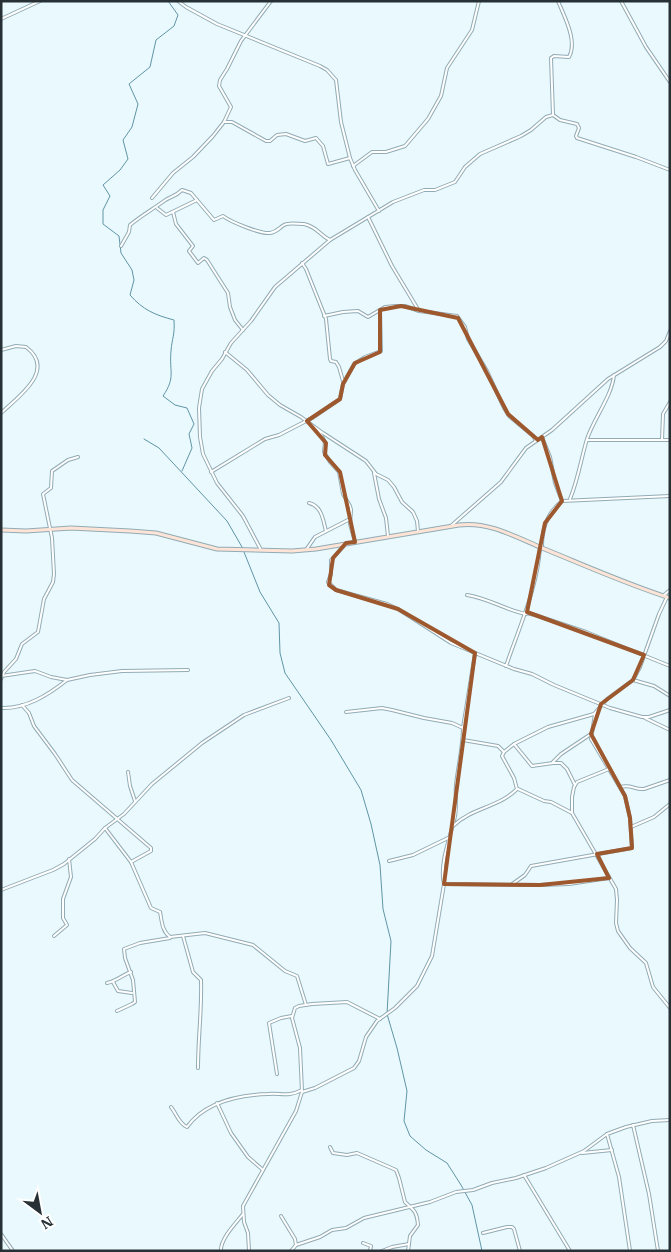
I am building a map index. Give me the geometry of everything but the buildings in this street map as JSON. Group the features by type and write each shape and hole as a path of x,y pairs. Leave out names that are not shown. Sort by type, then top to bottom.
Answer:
{"street":[{"path":"1,19 40,1"},
{"path":"178,1 217,24 320,66 332,74 336,82 341,122 350,158 379,211"},
{"path":"152,198 160,187 199,151 224,122 231,107 226,101 219,83 241,41 271,1"},
{"path":"353,166 372,152 386,152 405,146 428,119 441,96 447,68 472,30 479,1"},
{"path":"553,115 551,58 554,56 569,57 571,53 570,33 558,1"},
{"path":"621,1 646,47 670,82"},
{"path":"553,115 560,120 577,124 579,126 577,138 636,156 670,170"},
{"path":"261,550 243,516 217,483 206,462 201,446 199,408 202,389 208,377 275,287 330,240 393,202 424,190 435,190 455,182 465,167 480,154 521,136 532,130 546,117 553,115"},
{"path":"224,122 232,122 266,141 286,134 306,141 316,138 322,145 328,164 350,158"},
{"path":"121,246 129,232 130,225 182,190 191,193 214,220 223,216 228,220 250,228 270,233 286,224 305,225 316,228 324,237 330,240"},
{"path":"157,208 166,215 197,200"},
{"path":"173,212 176,224 193,246 189,250 190,253 198,263 204,258 207,260 228,293 230,307 235,320 243,330"},
{"path":"368,217 392,266 419,310"},
{"path":"302,263 328,328 330,359 338,364 343,383"},
{"path":"324,316 355,311 361,312 368,318 386,307 401,306 452,314 458,318 509,416 533,436 536,441"},
{"path":"211,472 265,439 277,436 307,421 340,399 343,383 356,362 381,350 380,310"},
{"path":"451,526 501,482 524,450 542,438 614,375 660,347 666,341 670,331"},
{"path":"1,350 16,346 26,347 35,358 38,369 34,379 1,413"},
{"path":"225,352 248,370 268,395 279,404 366,461 374,473 379,498 386,518 388,536"},
{"path":"570,499 577,481 587,440 611,389 614,375"},
{"path":"662,440 663,414 670,402"},
{"path":"318,430 325,442 325,454 339,472 343,496 351,510 350,524 356,542"},
{"path":"542,438 550,457 555,484 562,501"},
{"path":"587,440 670,440"},
{"path":"2,677 16,659 23,643 36,636 44,599 54,578 50,529 43,494 51,488 52,471 68,460 78,458"},
{"path":"374,473 386,478 393,484 402,502 410,508 415,516 418,531"},
{"path":"506,666 526,614 540,557 545,523 554,509 562,501 570,499 670,496"},
{"path":"310,503 315,504 319,508 326,531"},
{"path":"306,550 313,539 350,519"},
{"path":"1,530 26,531 71,528 156,533 217,549 292,552 451,526 481,524 667,597"},
{"path":"346,543 331,560 331,574 328,582 333,589 387,604 451,643 506,666 532,674 601,704 643,717 670,730"},
{"path":"511,885 525,875 531,866 632,848 628,805 620,787 593,744 591,734 595,713 601,704 633,680 670,590"},
{"path":"466,595 586,632 670,666"},
{"path":"171,1107 179,1120 187,1127 190,1121 216,1103 259,1094 286,1096 315,1088 354,1068 359,1061 366,1037 380,1019 395,1008 417,986 428,966 434,946 444,884 443,877 448,838 455,815 456,787 463,728 475,653"},
{"path":"2,677 35,671 67,680 122,671 188,670"},
{"path":"1,708 22,705 45,697 67,680"},
{"path":"633,680 654,686 670,696"},
{"path":"1,890 53,870 91,842 105,828 124,814 152,784 202,743 244,715 289,698"},
{"path":"22,705 29,713 34,726 70,778 151,849 131,862"},
{"path":"346,712 382,708 452,723 463,728"},
{"path":"643,717 670,710"},
{"path":"517,789 514,778 503,757 504,752 514,744 554,725 567,720 584,718 595,713"},
{"path":"553,763 561,754 591,734"},
{"path":"463,740 498,746 504,752"},
{"path":"514,744 532,766 561,763 575,785"},
{"path":"609,769 575,785 572,797 572,813 579,828 597,854 616,892 616,923 618,931 630,948 646,964 653,987 670,1008"},
{"path":"128,772 135,802"},
{"path":"620,787 631,786 644,790 670,780"},
{"path":"452,828 475,811 498,803 517,789"},
{"path":"517,789 544,801 551,802 572,813"},
{"path":"631,827 654,816 670,804"},
{"path":"105,828 131,862 151,908 159,911 165,932 170,938"},
{"path":"389,861 413,856 448,838"},
{"path":"54,936 67,926 63,918 63,899 71,876 69,859"},
{"path":"444,884 569,884 609,878"},
{"path":"117,1011 134,1003 133,980 124,950 140,942 197,933 212,934 257,948 285,971 296,976 306,1005"},
{"path":"183,936 193,972 202,980 198,1034 198,1068"},
{"path":"108,984 131,972"},
{"path":"114,982 118,990 133,993"},
{"path":"249,1251 243,1206 296,1111 302,1091 300,1048 292,1016 297,1007 347,1002 380,1019"},
{"path":"277,1074 270,1023 292,1016"},
{"path":"216,1103 231,1133 248,1157 263,1170"},
{"path":"291,1251 296,1245 320,1237 332,1230 346,1228 364,1218 382,1212 399,1211 442,1199 456,1192 473,1190 546,1168 581,1152 607,1134 633,1125 670,1120"},
{"path":"633,1125 649,1194 658,1251"},
{"path":"607,1134 619,1177 630,1251"},
{"path":"330,1147 333,1153 357,1153 394,1169 399,1175 405,1202 413,1207 418,1225 410,1234 408,1251"},
{"path":"581,1152 612,1150"},
{"path":"524,1175 570,1251"},
{"path":"221,1251 225,1238 244,1214"},
{"path":"281,1216 295,1239 296,1245"},
{"path":"483,1234 512,1227 520,1251"},
{"path":"1,1234 13,1251"},
{"path":"363,1242 371,1246 370,1251"},
{"path":"382,1251 409,1244"}],"highlighted area":[{"path":"401,306 458,318 508,414 538,440 542,437 562,501 545,523 527,612 644,655 633,680 601,704 591,734 625,796 630,818 632,848 597,854 609,878 540,885 444,884 475,653 398,609 336,590 329,585 333,558 346,543 355,542 340,472 325,455 326,443 307,421 340,399 343,384 355,363 380,352 380,310"}],"waterway":[{"path":"168,1 178,15 174,26 156,40 150,67 129,84 138,104 132,127 123,140 128,159 120,170 103,185 110,196 103,210 103,224 119,236 121,253 132,270 134,280 130,295 140,305 150,311 174,320 171,379 163,396 175,405 187,408 194,424 189,434 192,448 182,471"},
{"path":"144,439 159,448 227,521 242,547 260,592 279,623 280,653 285,673 331,740 361,790 380,865 383,909 391,941 387,1014 407,1091 404,1121 410,1136 426,1150 447,1163 461,1185 472,1205 482,1251"}]}
